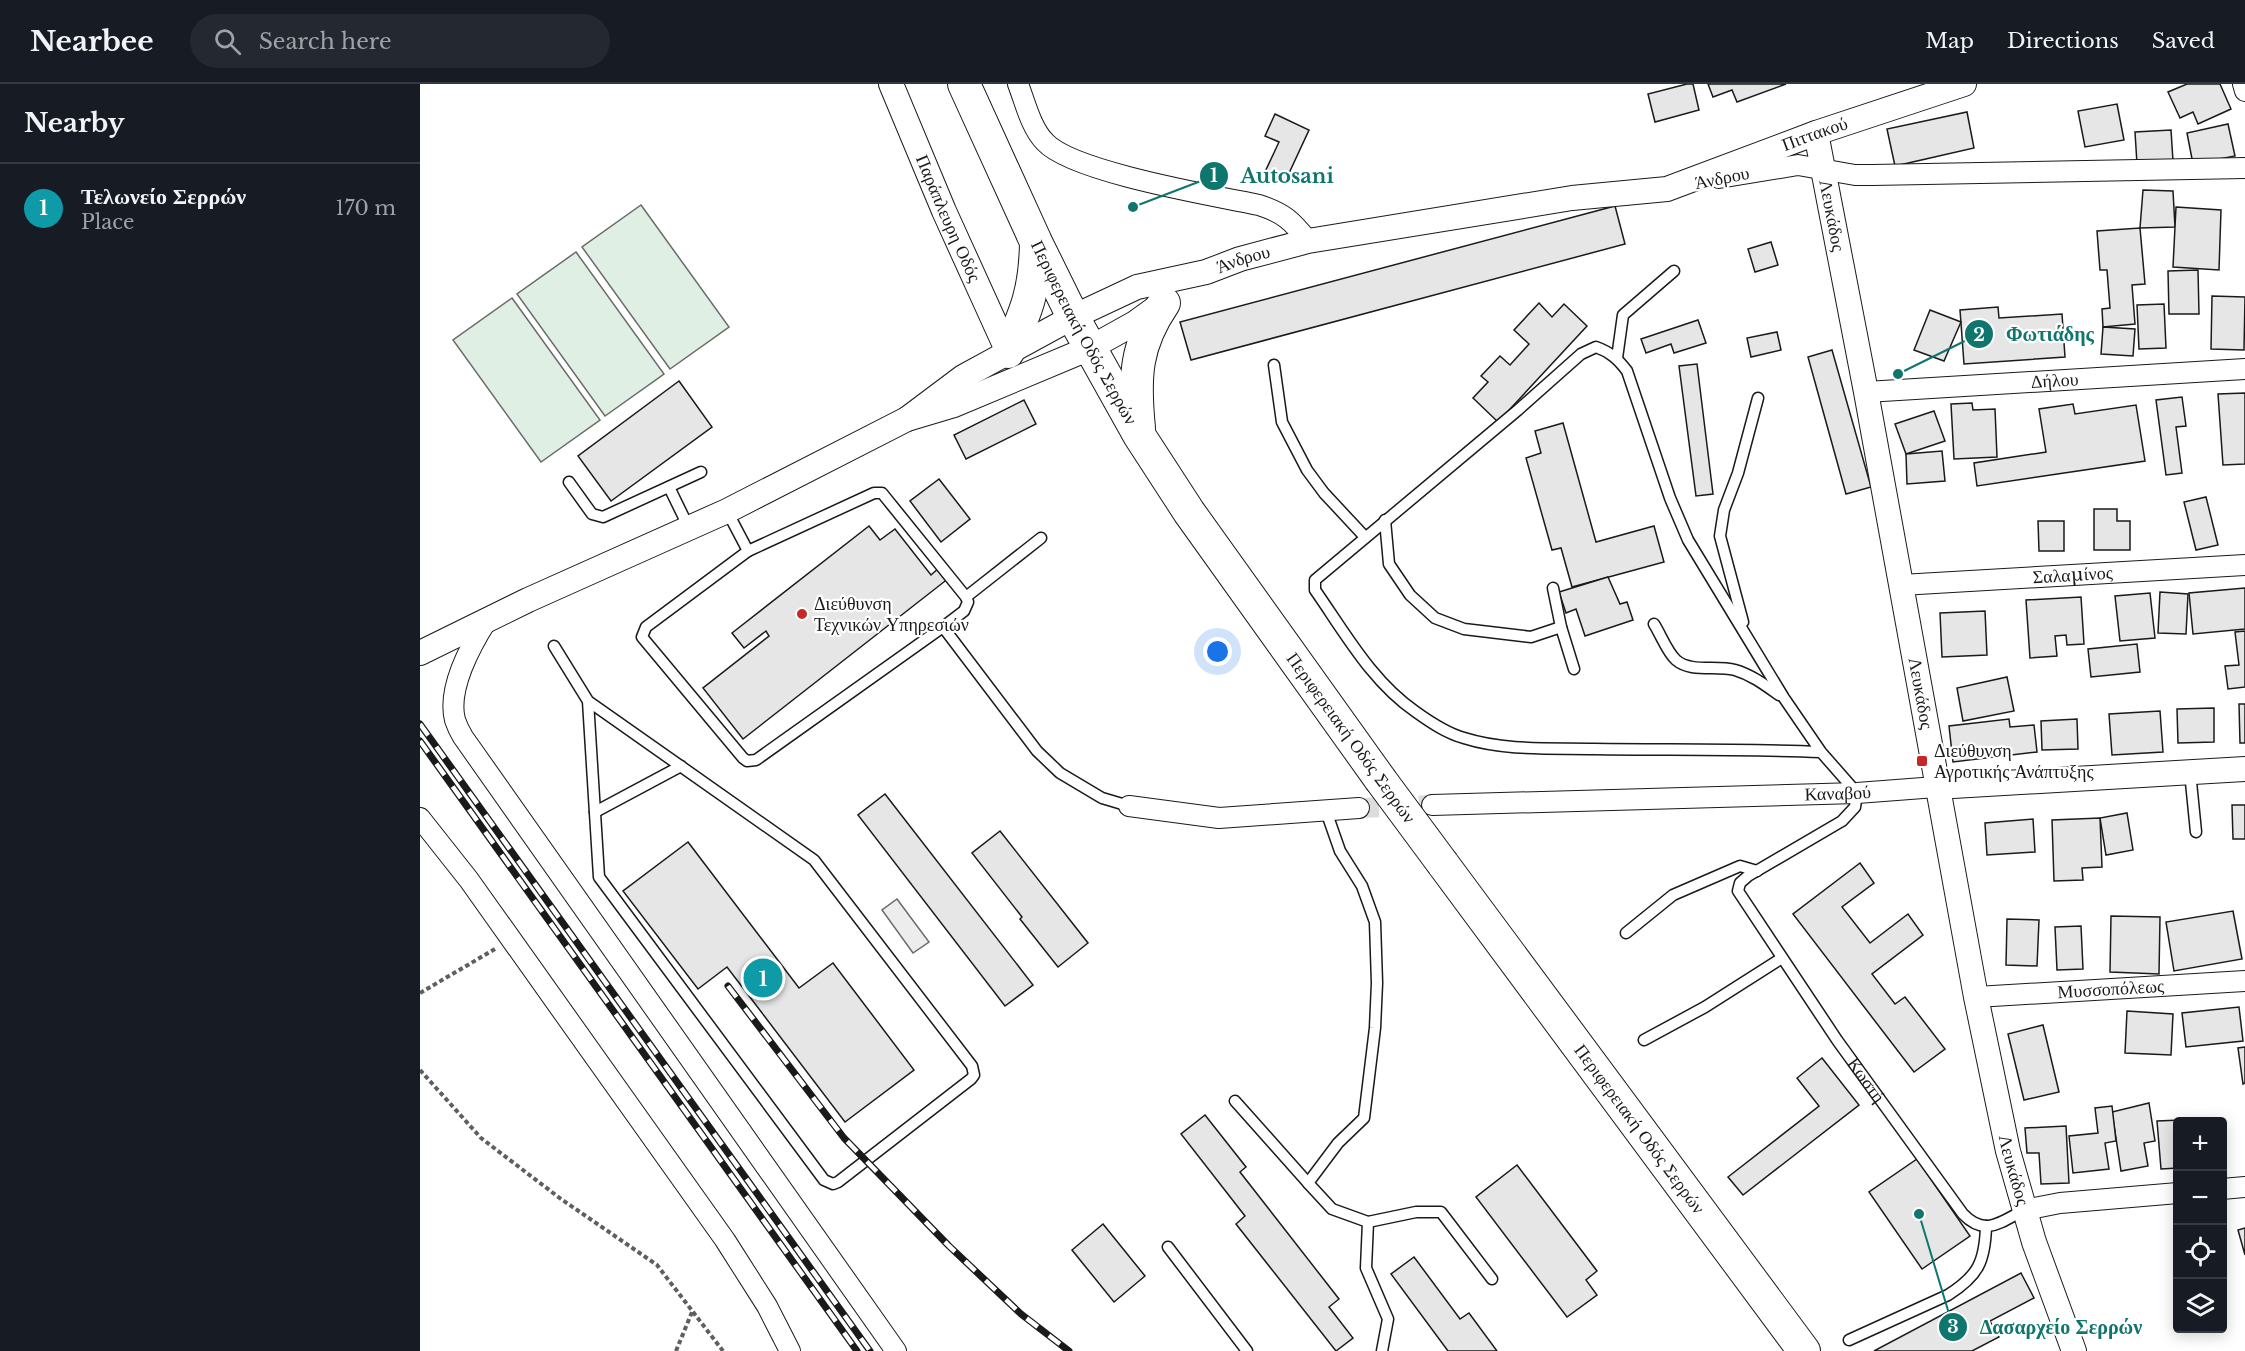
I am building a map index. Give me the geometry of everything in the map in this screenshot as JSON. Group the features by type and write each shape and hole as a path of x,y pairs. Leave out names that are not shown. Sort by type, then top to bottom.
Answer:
{"main road":[{"name":"Περιφερειακή Οδός Σερρών","path":"964,84 1073,317 1139,435 1189,512 1380,779 1803,1351"},
{"path":"1008,352 1025,316 1032,292 1036,242"},
{"path":"1139,435 1136,404 1140,350 1149,324 1164,303"}],"street":[{"name":"Παράπλευρη Οδός","path":"891,84 944,211 1008,352"},
{"path":"1018,84 1044,142 1053,149 1105,170 1277,211 1290,219 1308,241"},
{"name":"Πιττακού","path":"1667,189 1816,134 1964,84"},
{"path":"2243,84 2245,91"},
{"name":"Λευκάδος","path":"1816,134 1866,392 1936,787 2008,1151 2024,1210 2074,1351"},
{"name":"Άνδρου","path":"1206,272 1251,256 1308,241 1572,198 1667,189 1783,166 1822,168 1843,173 1872,175 2245,168"},
{"path":"907,419 946,387 1073,317 1137,287 1206,272"},
{"path":"420,653 487,620 727,511 907,419 954,405 985,390 1090,348 1135,323 1206,272"},
{"name":"Δήλου","path":"1866,392 2245,369"},
{"name":"Σαλαμίνος","path":"1901,585 2245,565"},
{"path":"487,620 475,638 457,682 455,719 463,737 896,1351"},
{"name":"Καναβού","path":"1432,805 1857,793 2245,769"},
{"path":"1129,806 1219,818 1359,808"},
{"path":"420,818 512,939 725,1240 767,1306 790,1351"},
{"name":"Μυσσοπόλεως","path":"1976,997 2245,981"},
{"path":"2227,1189 2245,1187"},
{"path":"2024,1210 2060,1203 2173,1193"}],"lane":[{"path":"1617,358 1623,315 1674,271"},
{"path":"1821,752 1728,748 1530,748 1490,744 1463,738 1440,728 1414,711 1382,684 1315,590 1315,580 1518,410 1581,354 1596,347 1606,350 1617,358 1627,371 1670,498 1688,540 1784,698 1821,752 1857,793"},
{"path":"1274,365 1282,422 1307,470 1324,493 1365,537"},
{"path":"1746,634 1720,536 1724,510 1738,473 1758,398"},
{"path":"569,482 588,510 592,514 603,517 701,472"},
{"path":"669,487 689,528"},
{"path":"878,492 886,496 966,597 967,607 943,627 756,760 747,761 642,636 646,627 748,551 878,492"},
{"path":"727,511 748,551"},
{"path":"1385,520 1389,564 1410,595 1435,618 1464,629 1531,637 1561,627"},
{"path":"966,597 1041,538"},
{"path":"1553,588 1561,627 1574,669"},
{"path":"1654,624 1675,660 1689,667 1734,670 1757,679 1784,698"},
{"path":"943,627 1038,751 1060,773 1102,798 1129,806"},
{"path":"554,646 588,701 814,860 975,1070 971,1079 838,1182 833,1184 824,1180 599,877 588,701"},
{"path":"595,812 681,766"},
{"path":"2190,772 2196,832"},
{"name":"Κωστή","path":"1857,793 1855,807 1842,821 1743,879 1738,891 1837,1040 1963,1214 1973,1223 1986,1226"},
{"path":"1308,1183 1338,1143 1364,1118 1375,1028 1377,983 1375,922 1362,886 1340,851 1326,811"},
{"path":"1626,933 1673,895 1740,866 1757,871"},
{"path":"1644,1040 1705,1007 1782,958"},
{"path":"1236,1101 1332,1209 1368,1222 1416,1212 1441,1212 1492,1279"},
{"path":"1849,1340 1960,1288 1982,1263 1986,1244 1986,1226 2002,1222 2024,1210"},
{"path":"1368,1222 1366,1268 1388,1319 1382,1351"},
{"path":"1168,1246 1247,1351"}],"path":[{"path":"420,993 512,939"},
{"path":"420,1070 481,1138 561,1199 657,1265 723,1351"},
{"path":"676,1351 692,1312"}],"green space":[{"path":"641,205 729,327 670,369 582,247"},
{"path":"576,252 664,374 605,416 517,294"},
{"path":"512,298 600,420 541,462 453,340"}],"shaded area":[{"path":"897,899 929,942 913,953 882,910"}],"building":[{"path":"1693,84 1699,110 1655,122 1648,94"},
{"path":"1708,84 1786,84 1737,102 1732,90 1713,97"},
{"path":"2187,84 2220,84 2231,109 2198,124 2193,112 2180,118 2168,92"},
{"path":"2117,104 2124,140 2085,147 2078,111"},
{"path":"1967,112 1974,148 1895,166 1887,129"},
{"path":"1275,114 1309,130 1284,184 1264,174 1279,142 1265,136"},
{"path":"2228,124 2235,156 2193,164 2187,133"},
{"path":"2171,130 2173,161 2137,164 2135,132"},
{"path":"2143,190 2173,191 2175,227 2140,228"},
{"path":"1615,206 1625,244 1191,360 1180,322"},
{"path":"2176,207 2221,210 2219,270 2173,267"},
{"path":"2140,228 2145,284 2132,285 2135,324 2103,327 2102,309 2110,308 2107,270 2100,270 2097,231"},
{"path":"1771,242 1778,265 1755,272 1748,249"},
{"path":"2198,270 2199,314 2169,314 2168,271"},
{"path":"2212,296 2245,297 2244,350 2211,349"},
{"path":"1539,303 1552,317 1564,304 1587,326 1498,422 1473,398 1488,382 1481,376 1500,356 1510,365 1529,344 1514,330"},
{"path":"2164,304 2166,348 2139,349 2137,305"},
{"path":"1998,307 1999,318 2062,314 2065,357 1964,364 1960,310"},
{"path":"1930,310 1961,322 1944,361 1914,350"},
{"path":"1698,320 1706,343 1674,353 1671,344 1646,353 1641,339"},
{"path":"2103,327 2135,329 2133,356 2101,354"},
{"path":"1777,332 1781,350 1751,357 1747,338"},
{"path":"1832,350 1871,487 1846,494 1808,357"},
{"path":"1697,364 1713,494 1696,496 1679,366"},
{"path":"679,381 712,427 611,501 578,456"},
{"path":"2245,393 2245,464 2223,465 2218,394"},
{"path":"2182,397 2186,426 2176,427 2182,473 2166,475 2156,400"},
{"path":"1024,400 1036,424 966,459 954,435"},
{"path":"1972,403 1973,410 1995,409 1997,457 1954,459 1951,404"},
{"path":"2073,404 2075,414 2136,405 2145,461 1977,486 1974,463 2046,452 2039,409"},
{"path":"1934,411 1945,441 1906,454 1895,424"},
{"path":"1563,423 1596,542 1654,526 1664,562 1572,587 1561,548 1552,550 1526,458 1541,453 1535,431"},
{"path":"1942,451 1945,481 1907,484 1906,454"},
{"path":"939,479 970,519 941,542 910,501"},
{"path":"2206,497 2218,545 2196,550 2184,502"},
{"path":"2094,509 2117,509 2117,521 2130,521 2130,550 2094,550"},
{"path":"2038,521 2064,521 2064,551 2039,551"},
{"path":"869,526 880,540 895,529 931,575 940,567 949,578 743,739 703,688 769,636 766,631 744,648 732,633"},
{"path":"1608,577 1620,604 1627,602 1633,620 1585,636 1576,609 1566,613 1559,592"},
{"path":"2245,588 2245,629 2193,634 2189,593"},
{"path":"2160,592 2188,594 2186,634 2158,633"},
{"path":"2150,593 2155,638 2120,641 2115,596"},
{"path":"2081,597 2084,644 2067,645 2066,635 2055,636 2057,656 2030,658 2026,600"},
{"path":"1985,611 1987,655 1942,657 1940,613"},
{"path":"2245,631 2245,687 2228,689 2225,666 2239,665 2235,632"},
{"path":"2137,644 2140,672 2091,677 2088,649"},
{"path":"2007,677 2014,711 1963,721 1957,688"},
{"path":"2239,704 2245,704 2245,743 2240,743"},
{"path":"2214,708 2214,742 2178,743 2177,709"},
{"path":"2160,711 2163,752 2112,755 2109,714"},
{"path":"2009,719 2010,727 2034,725 2037,752 1953,762 1949,726"},
{"path":"2077,719 2078,749 2042,750 2041,721"},
{"path":"885,794 1033,985 1005,1006 858,815"},
{"path":"2232,805 2245,805 2245,839 2233,839"},
{"path":"2127,813 2133,850 2106,855 2100,818"},
{"path":"2100,818 2102,867 2082,868 2083,880 2054,881 2052,820"},
{"path":"2033,819 2035,852 1987,855 1985,823"},
{"path":"1000,831 1088,943 1058,967 972,853"},
{"path":"688,842 799,988 833,963 914,1070 845,1122 727,967 698,989 623,891"},
{"path":"1860,863 1874,883 1842,907 1870,943 1908,914 1923,935 1872,974 1895,1004 1905,997 1945,1049 1914,1072 1793,914"},
{"path":"2233,911 2242,959 2174,971 2166,922"},
{"path":"2111,916 2160,917 2159,974 2110,972"},
{"path":"2007,919 2039,920 2037,966 2006,965"},
{"path":"2081,926 2083,969 2057,970 2055,927"},
{"path":"2239,1007 2243,1041 2186,1047 2182,1013"},
{"path":"2127,1011 2173,1014 2171,1055 2125,1053"},
{"path":"2043,1025 2059,1092 2024,1100 2008,1034"},
{"path":"2245,1047 2245,1083 2243,1084 2238,1048"},
{"path":"1822,1058 1859,1105 1743,1195 1728,1177 1819,1106 1797,1078"},
{"path":"2149,1103 2155,1141 2144,1143 2148,1166 2121,1171 2112,1112"},
{"path":"2112,1106 2116,1141 2105,1143 2109,1169 2073,1173 2069,1136 2098,1133 2095,1108"},
{"path":"1205,1115 1246,1167 1240,1172 1339,1299 1329,1307 1353,1338 1336,1351 1236,1224 1245,1216 1181,1134"},
{"path":"2173,1120 2173,1168 2161,1169 2157,1121"},
{"path":"2066,1126 2069,1183 2041,1184 2039,1153 2027,1153 2025,1128"},
{"path":"1917,1159 1970,1236 1922,1269 1869,1192"},
{"path":"1517,1165 1597,1271 1586,1280 1597,1295 1567,1317 1476,1197"},
{"path":"1103,1224 1145,1276 1114,1302 1072,1250"},
{"path":"2245,1228 2245,1255 2238,1230"},
{"path":"1414,1257 1460,1319 1469,1313 1497,1351 1448,1351 1391,1274"},
{"path":"2021,1273 2034,1298 1990,1321 1999,1337 1972,1351 1874,1351"}],"tunnel":[{"path":"1359,808 1432,805"}],"railway":[{"path":"420,724 870,1351"},
{"path":"420,741 857,1351"},
{"path":"728,986 844,1138 949,1246 1021,1314 1069,1351"}],"place":[{"name":"Autosani","path":"1133,207"},
{"name":"Φωτιάδης","path":"1898,374"},
{"name":"Διεύθυνση Τεχνικών Υπηρεσιών","path":"802,614"},
{"name":"Διεύθυνση Αγροτικής Ανάπτυξης","path":"1922,761"},
{"name":"Τελωνείο Σερρών","path":"763,978"},
{"name":"Δασαρχείο Σερρών","path":"1919,1214"}]}
